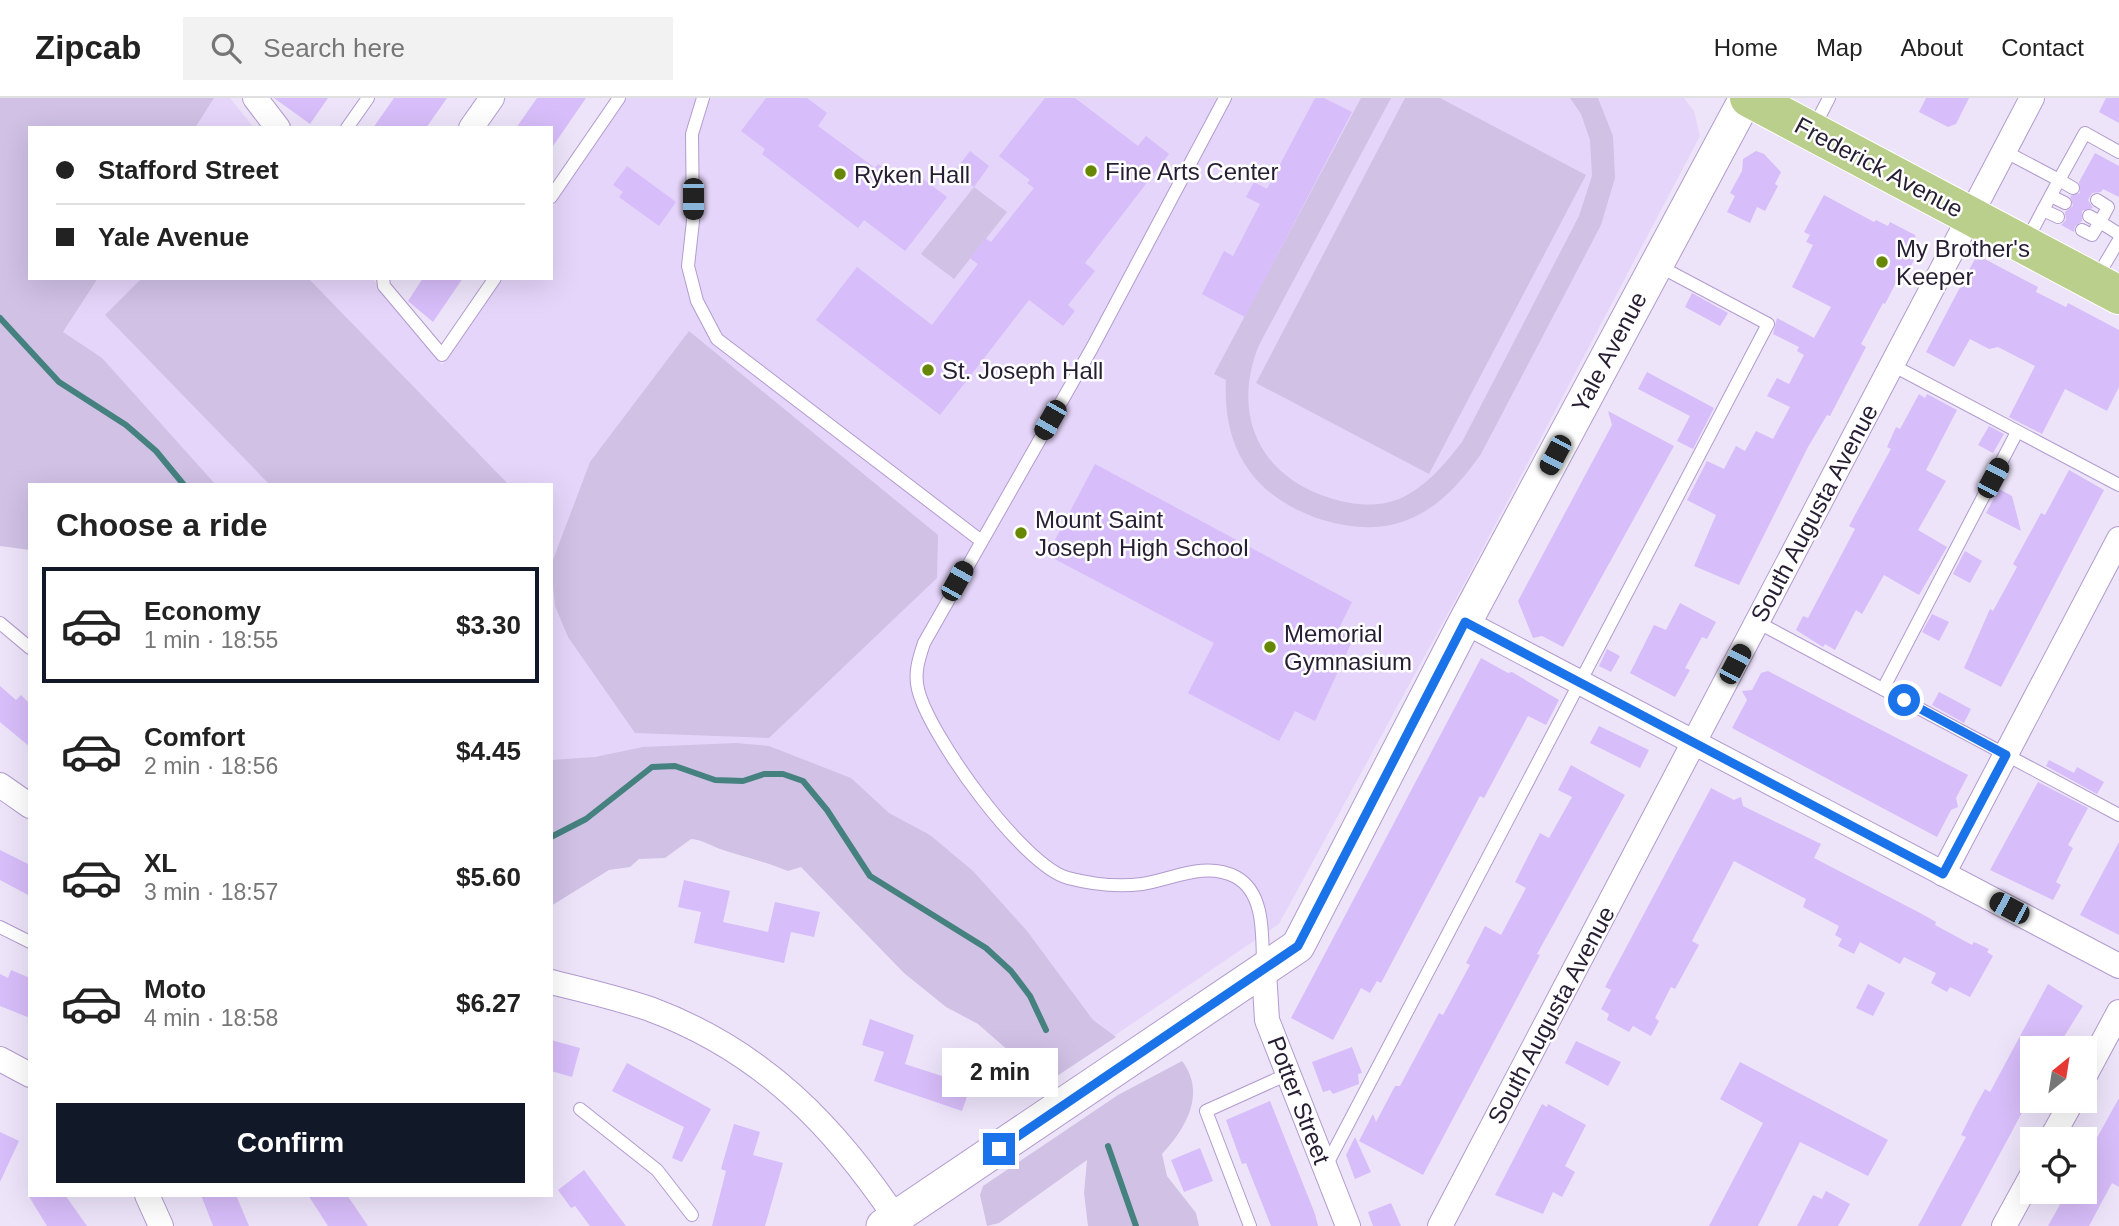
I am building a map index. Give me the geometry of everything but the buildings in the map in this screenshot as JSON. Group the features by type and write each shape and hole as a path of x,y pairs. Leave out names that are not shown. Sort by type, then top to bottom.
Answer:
{"main road":[{"name":"Frederick Avenue","path":"1747,98 2107,289"}],"street":[{"path":"255,98 276,126"},
{"path":"472,126 492,98"},
{"name":"Yale Avenue","path":"893,1223 1298,946 1465,622 1747,98"},
{"name":"South Augusta Avenue","path":"1440,1226 2032,98"},
{"path":"1943,874 2119,540"},
{"path":"1465,622 2119,966"},
{"path":"0,785 28,805"},
{"name":"Potter Street","path":"1264,971 1267,1020 1348,1226"},
{"path":"553,983 649,1009 726,1045 764,1069 803,1101 845,1147 893,1223"},
{"path":"2097,1053 2119,1012"},
{"path":"0,1059 27,1069"},
{"path":"147,1197 161,1226"},
{"path":"2004,1226 2020,1197"}],"lane":[{"path":"348,126 368,98"},
{"path":"553,194 619,98"},
{"path":"703,98 692,134 693,221 688,266 697,300 717,339 980,540"},
{"path":"1224,98 1092,348 980,540 924,643 917,665 918,689 930,720 982,798 1017,840 1065,877 1096,883 1141,884 1197,871 1223,872 1238,878 1252,892 1261,918 1264,971"},
{"path":"1811,131 1829,98"},
{"path":"2025,245 2085,133 2119,152"},
{"path":"2004,151 2073,188"},
{"path":"2051,196 2065,203"},
{"path":"2082,230 2092,235 2095,219 2108,207 2097,200"},
{"path":"2043,210 2057,217"},
{"path":"2095,219 2119,234"},
{"path":"2107,289 2119,240"},
{"path":"1325,1168 1768,324 1656,265"},
{"path":"383,280 384,286 442,355 494,280"},
{"path":"1892,365 2119,485"},
{"path":"1883,689 2017,432"},
{"path":"1757,622 2119,815"},
{"path":"0,623 28,646"},
{"path":"0,927 28,941"},
{"path":"1250,1226 1206,1111 1288,1074"},
{"path":"580,1109 657,1170 692,1215"}],"shaded area":[{"path":"0,98 214,98 196,126 28,126 28,280 97,280 63,332 102,358 214,483 28,483 28,550 0,546"},
{"path":"214,98 230,98 252,126 196,126"},
{"name":"Mount Saint Joseph High School","path":"627,98 1684,98 1694,111 1700,136 1465,582 1279,924 1077,1061 843,787 553,766 553,483 196,483 56,343 97,280 374,280 442,365 501,280 553,280 553,205"},
{"path":"1361,98 1391,98 1259,345 1251,370 1248,395 1250,418 1257,439 1269,458 1285,475 1305,488 1330,498 1364,505 1399,499 1426,482 1462,442 1579,216 1592,176 1590,140 1581,114 1570,98 1598,98 1613,136 1615,178 1601,225 1481,454 1458,484 1419,515 1376,527 1344,525 1323,520 1299,511 1262,485 1237,450 1226,406 1226,380 1214,374"},
{"path":"1405,98 1440,98 1586,175 1429,474 1256,383"},
{"path":"974,187 1007,212 954,279 921,254"},
{"path":"140,280 310,280 507,483 268,483 105,315"},
{"path":"689,331 938,535 937,578 769,738 635,733 568,637 555,606 553,560 590,462"},
{"path":"736,743 769,746 851,778 889,813 930,835 973,871 1027,931 1093,1020 1116,1037 1048,1082 1042,1080 978,1024 946,1007 904,973 801,867 788,871 691,839 665,858 639,859 630,867 609,870 553,905 553,760 595,757 643,747"},
{"path":"1182,1061 1193,1086 1193,1098 1185,1122 1162,1154 1167,1176 1196,1213 1199,1226 1088,1226 1084,1193 1087,1160 999,1223 987,1226 980,1195 983,1186 1118,1095"}],"waterway":[{"path":"0,318 59,382 126,425 156,451 182,483"},
{"path":"553,836 586,819 652,767 675,766 715,780 743,781 764,774 783,774 803,781 827,810 870,876 986,948 1011,971 1030,996 1046,1030"},
{"path":"1108,1146 1136,1226"}],"place":[{"name":"Fine Arts Center","path":"1091,171"},
{"name":"Ryken Hall","path":"840,174"},
{"name":"My Brother's Keeper","path":"1882,262"},
{"name":"St. Joseph Hall","path":"928,370"},
{"name":"Mount Saint Joseph High School","path":"1021,533"},
{"name":"Memorial Gymnasium","path":"1270,647"}],"route":[{"path":"999,1149 1298,946 1465,622 1943,874 2006,755 1904,700"}]}
